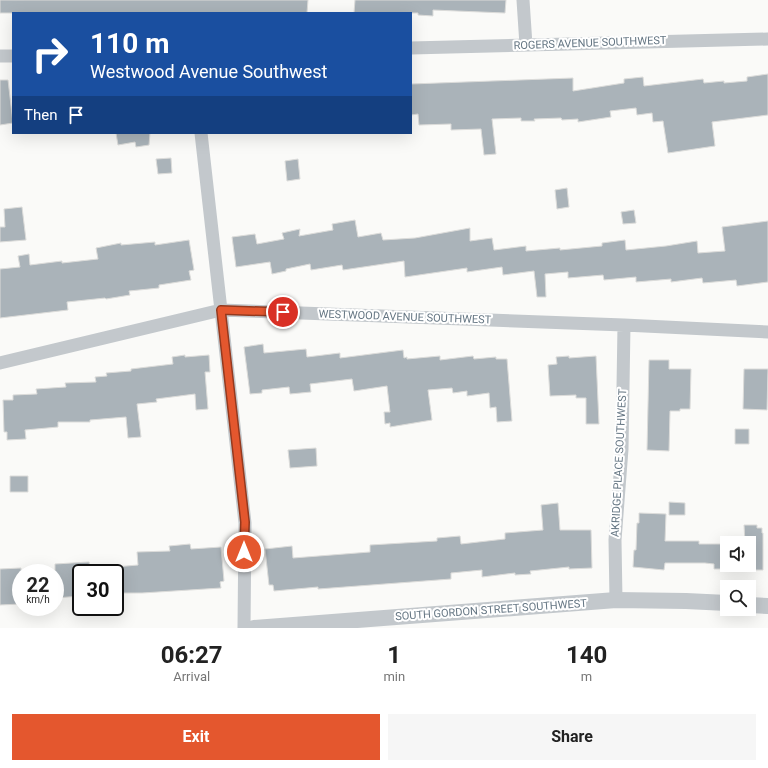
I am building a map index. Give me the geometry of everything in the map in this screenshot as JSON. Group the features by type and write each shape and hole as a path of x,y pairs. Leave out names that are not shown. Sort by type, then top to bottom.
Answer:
{"street":[{"path":"523,0 526,45"},
{"name":"ROGERS AVENUE SOUTHWEST","path":"412,48 768,38"},
{"path":"0,56 12,56"},
{"path":"201,134 245,522 244,628"},
{"name":"WESTWOOD AVENUE SOUTHWEST","path":"0,363 221,310 624,325 768,332"},
{"name":"AKRIDGE PLACE SOUTHWEST","path":"616,600 615,540 622,449 624,325"},
{"name":"SOUTH GORDON STREET SOUTHWEST","path":"254,628 616,600 686,600 720,602"},
{"path":"756,605 768,606"}],"building":[{"path":"0,0 308,0 307,12 0,13"},
{"path":"355,0 506,0 505,13 433,10 433,16 418,15 418,13 412,12 354,12"},
{"path":"768,74 768,115 712,122 715,146 668,153 663,121 653,122 652,113 637,115 636,108 610,111 611,117 578,122 578,119 562,120 561,118 534,119 535,121 521,121 521,118 492,119 496,154 484,155 481,129 451,130 451,124 419,125 418,114 412,115 412,84 573,78 573,91 624,83 624,79 643,77 644,86 703,79 704,83 747,81 747,77"},
{"path":"0,80 8,80 12,123 0,125"},
{"path":"116,134 150,134 149,145 136,147 135,142 118,145"},
{"path":"171,158 172,173 158,174 156,159"},
{"path":"298,159 300,179 287,181 285,161"},
{"path":"567,188 569,207 557,209 555,190"},
{"path":"22,207 26,240 0,242 0,227 5,227 4,209"},
{"path":"634,210 636,223 623,224 621,212"},
{"path":"355,220 358,237 381,233 383,240 415,238 470,228 470,241 492,238 494,250 526,246 526,251 560,248 560,250 602,246 602,243 625,240 626,250 697,241 698,253 725,251 722,227 768,221 768,282 737,286 736,280 703,283 702,278 671,282 671,279 636,282 636,277 604,280 603,275 568,278 568,272 545,274 546,297 537,297 534,271 503,275 502,267 467,272 467,268 405,277 404,261 343,270 342,265 311,270 310,264 286,269 286,271 272,274 270,262 236,267 232,237 255,234 257,244 284,239 282,233 300,229 299,236 333,230 332,224"},
{"path":"189,240 194,270 189,271 191,280 159,285 159,288 129,291 130,295 106,299 67,302 68,310 0,318 0,269 20,267 18,256 29,254 30,265 62,261 62,263 98,259 96,248 121,243 121,245 155,242 155,245"},
{"path":"263,344 264,353 306,349 307,357 340,353 340,358 403,350 404,358 407,357 407,359 440,356 440,360 473,356 474,359 496,357 496,359 507,359 512,421 497,422 496,407 490,408 489,393 467,396 467,391 453,393 452,388 428,390 432,420 390,427 390,423 385,424 384,412 390,412 387,386 354,391 352,379 310,384 311,392 290,394 289,387 262,390 262,393 250,394 244,347"},
{"path":"185,355 185,357 209,355 210,372 205,372 208,409 196,410 195,394 156,399 157,402 137,404 141,437 128,438 126,417 90,420 90,422 58,422 58,427 25,430 26,439 7,440 7,432 4,432 3,400 13,400 13,395 37,394 36,389 66,387 65,383 96,382 95,377 107,376 106,373 131,371 131,369 173,364 172,357"},
{"path":"569,356 569,358 596,356 599,424 586,424 586,398 576,398 576,395 550,396 548,365 557,364 556,357"},
{"path":"649,360 669,360 669,369 691,369 690,409 670,411 669,451 647,450"},
{"path":"744,369 768,369 767,410 743,409"},
{"path":"735,429 749,429 749,444 735,444"},
{"path":"316,448 317,466 290,468 288,450"},
{"path":"10,476 28,476 28,492 10,492"},
{"path":"669,502 685,503 685,515 669,515"},
{"path":"558,503 560,530 591,530 592,568 569,569 569,567 530,571 531,574 515,575 515,573 482,577 482,570 451,573 451,579 318,589 318,587 274,591 273,585 269,585 265,549 292,546 293,558 370,552 370,545 437,541 437,538 460,536 461,544 505,539 505,533 543,530 541,505"},
{"path":"639,513 666,514 665,541 699,541 699,544 720,544 720,569 714,569 714,564 705,563 665,563 664,570 633,567 634,550 636,550 637,523 639,523"},
{"path":"744,525 757,525 757,528 762,528 763,570 756,570 756,536 745,536"},
{"path":"190,544 191,549 221,547 224,581 220,582 221,588 124,593 124,566 138,565 137,552 170,551 169,546"},
{"path":"89,562 89,564 72,564 72,597 64,597 64,564 55,564"},
{"path":"12,568 12,604 0,605 0,569"}],"route":[{"path":"244,552 245,522 221,310 283,312"}]}
